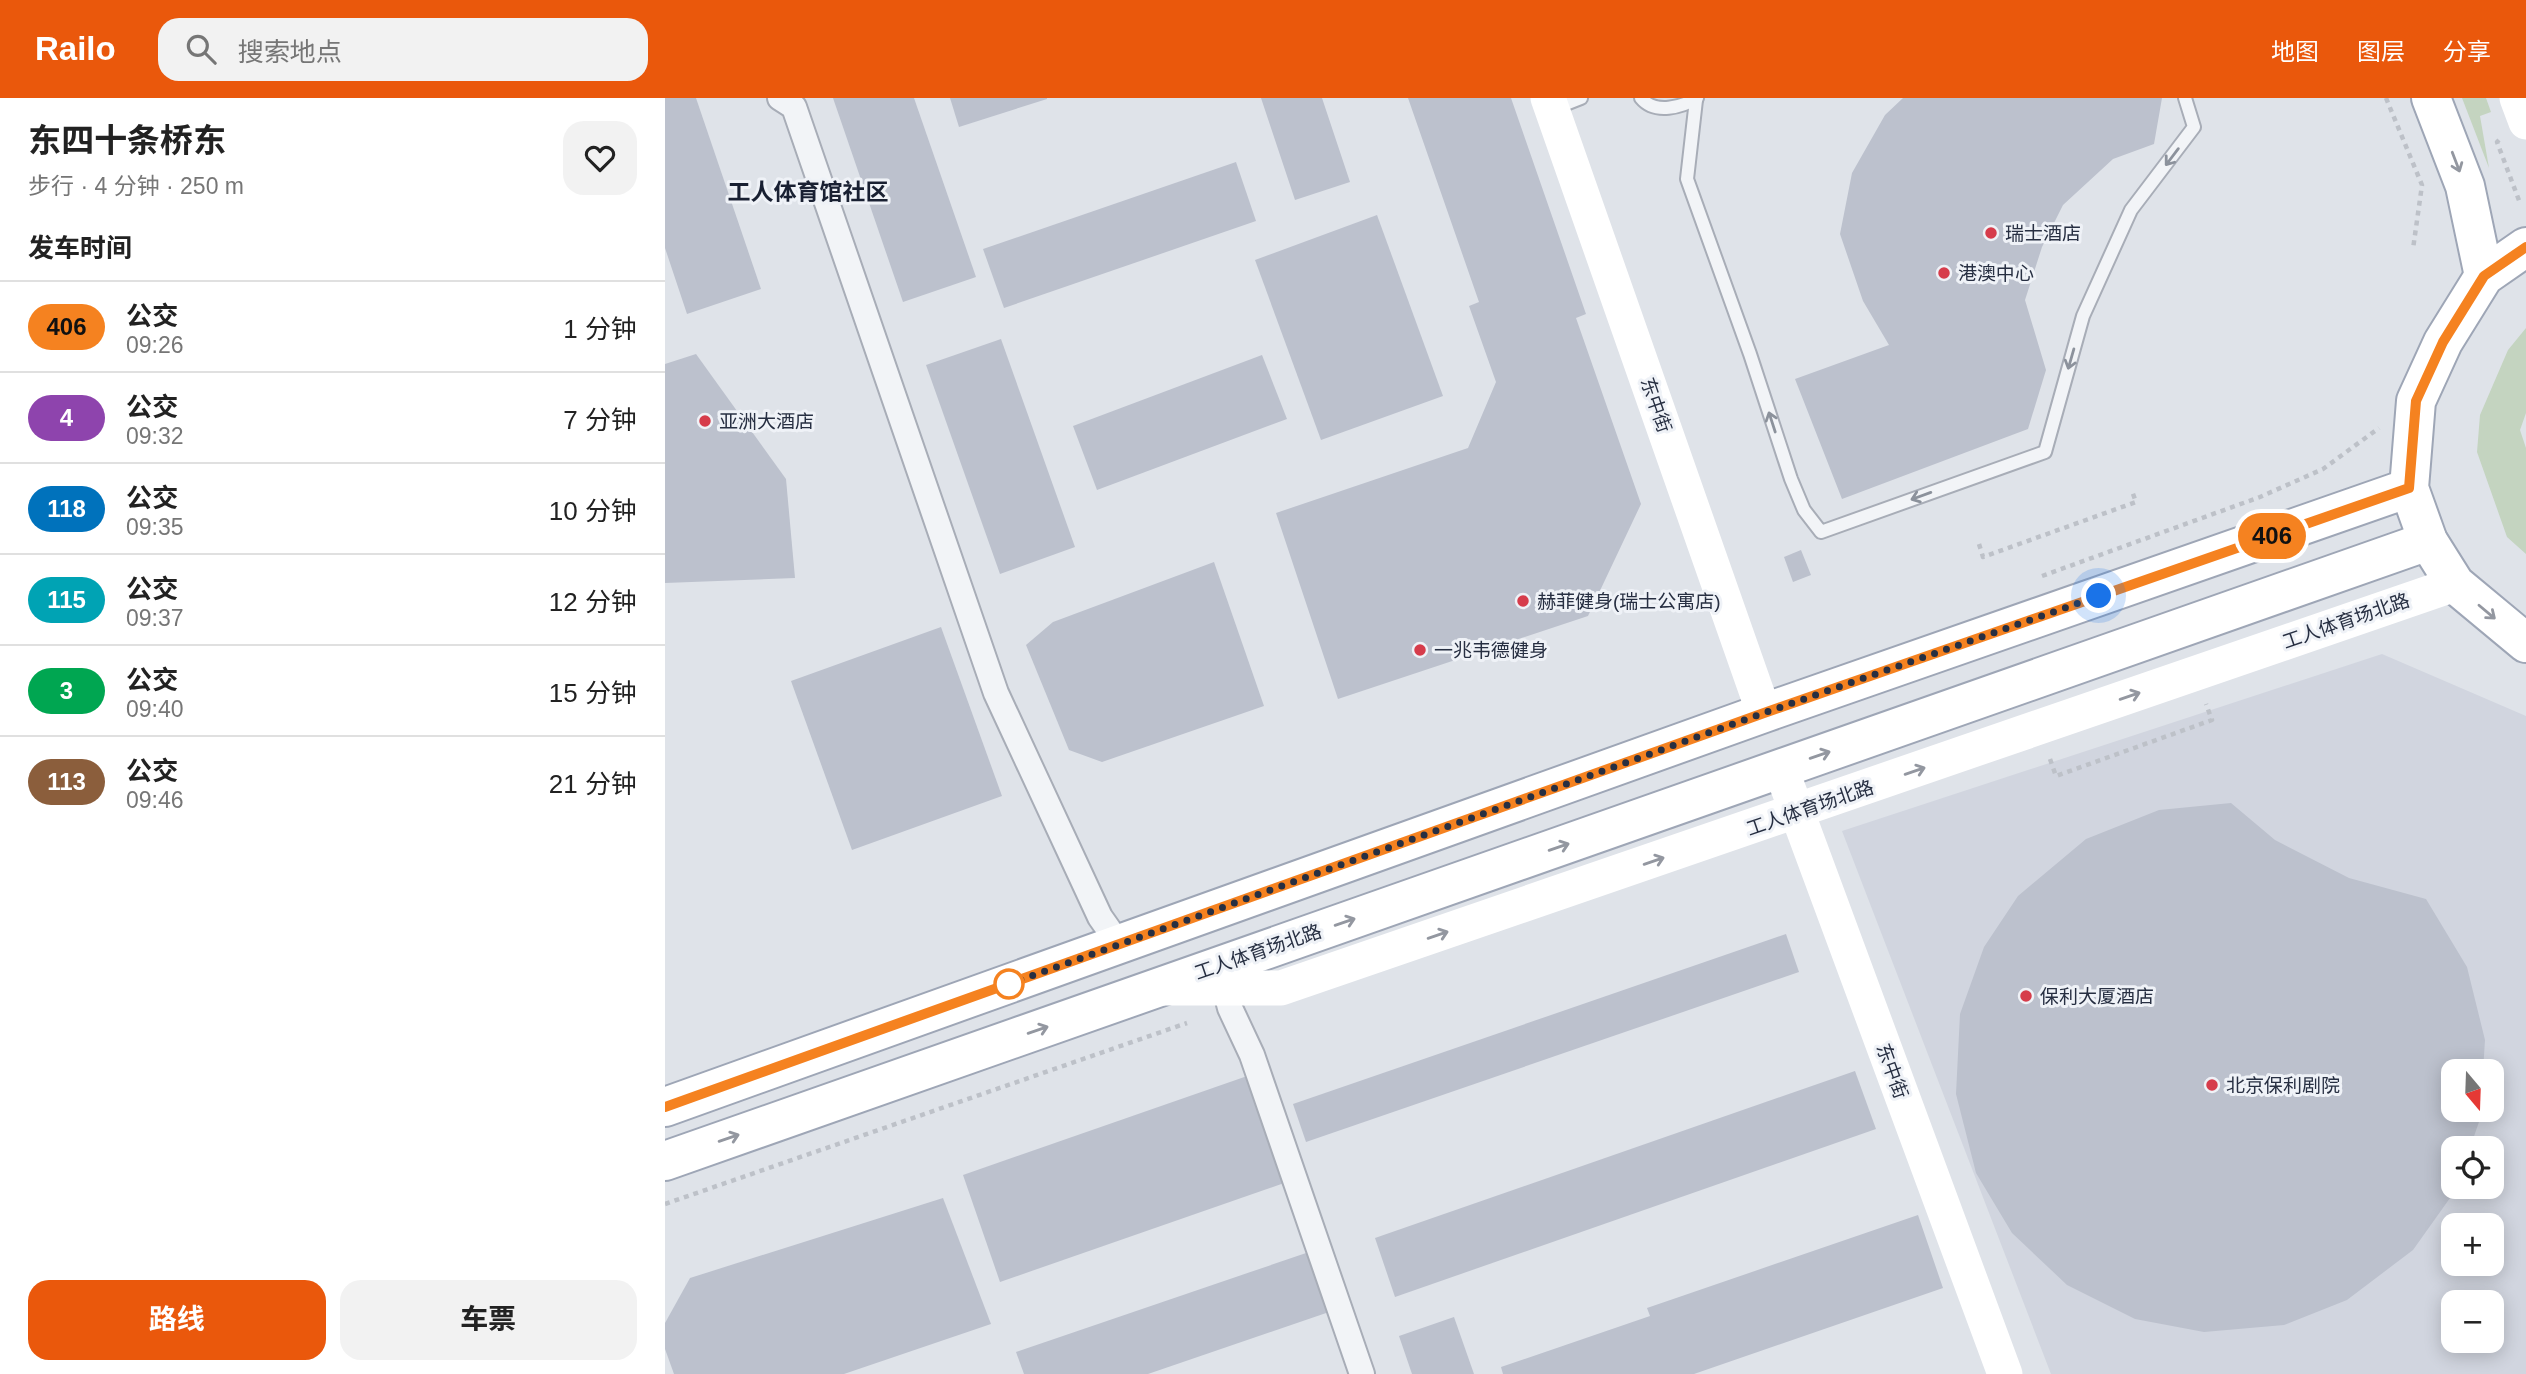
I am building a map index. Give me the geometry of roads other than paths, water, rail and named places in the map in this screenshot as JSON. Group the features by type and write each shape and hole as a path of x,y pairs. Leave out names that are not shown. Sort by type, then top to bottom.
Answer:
{"main road":[{"path":"2431,98 2468,195 2484,276"},
{"path":"2526,247 2484,276 2443,342 2416,401 2409,488 2428,541 2455,584 2526,643"},
{"path":"665,1107 1764,713 2409,488"},
{"name":"工人体育场北路","path":"665,1161 2428,541"}],"street":[{"path":"779,98 794,107 996,694 1100,917 1119,944"},
{"name":"东中街","path":"1560,102 1764,713"},
{"name":"工人体育场北路","path":"1158,987 1228,998 1281,988 1796,813 2455,584"},
{"name":"东中街","path":"1781,769 2005,1374"},
{"path":"1228,998 1252,1055 1362,1374"}],"lane":[{"path":"1641,98 1645,103 1668,109 1697,99 1687,179 1750,354 1791,479 1804,510 1821,532 2045,452 2083,316 2131,210 2194,127 2185,98"}],"place":[{"name":"瑞士酒店","path":"1991,233"},
{"name":"港澳中心","path":"1944,273"},
{"name":"亚洲大酒店","path":"705,421"},
{"name":"赫菲健身(瑞士公寓店)","path":"1523,601"},
{"name":"一兆韦德健身","path":"1420,650"},
{"name":"保利大厦酒店","path":"2026,996"},
{"name":"北京保利剧院","path":"2212,1085"}],"district":[{"name":"工人体育馆社区","path":"808,192"}]}
